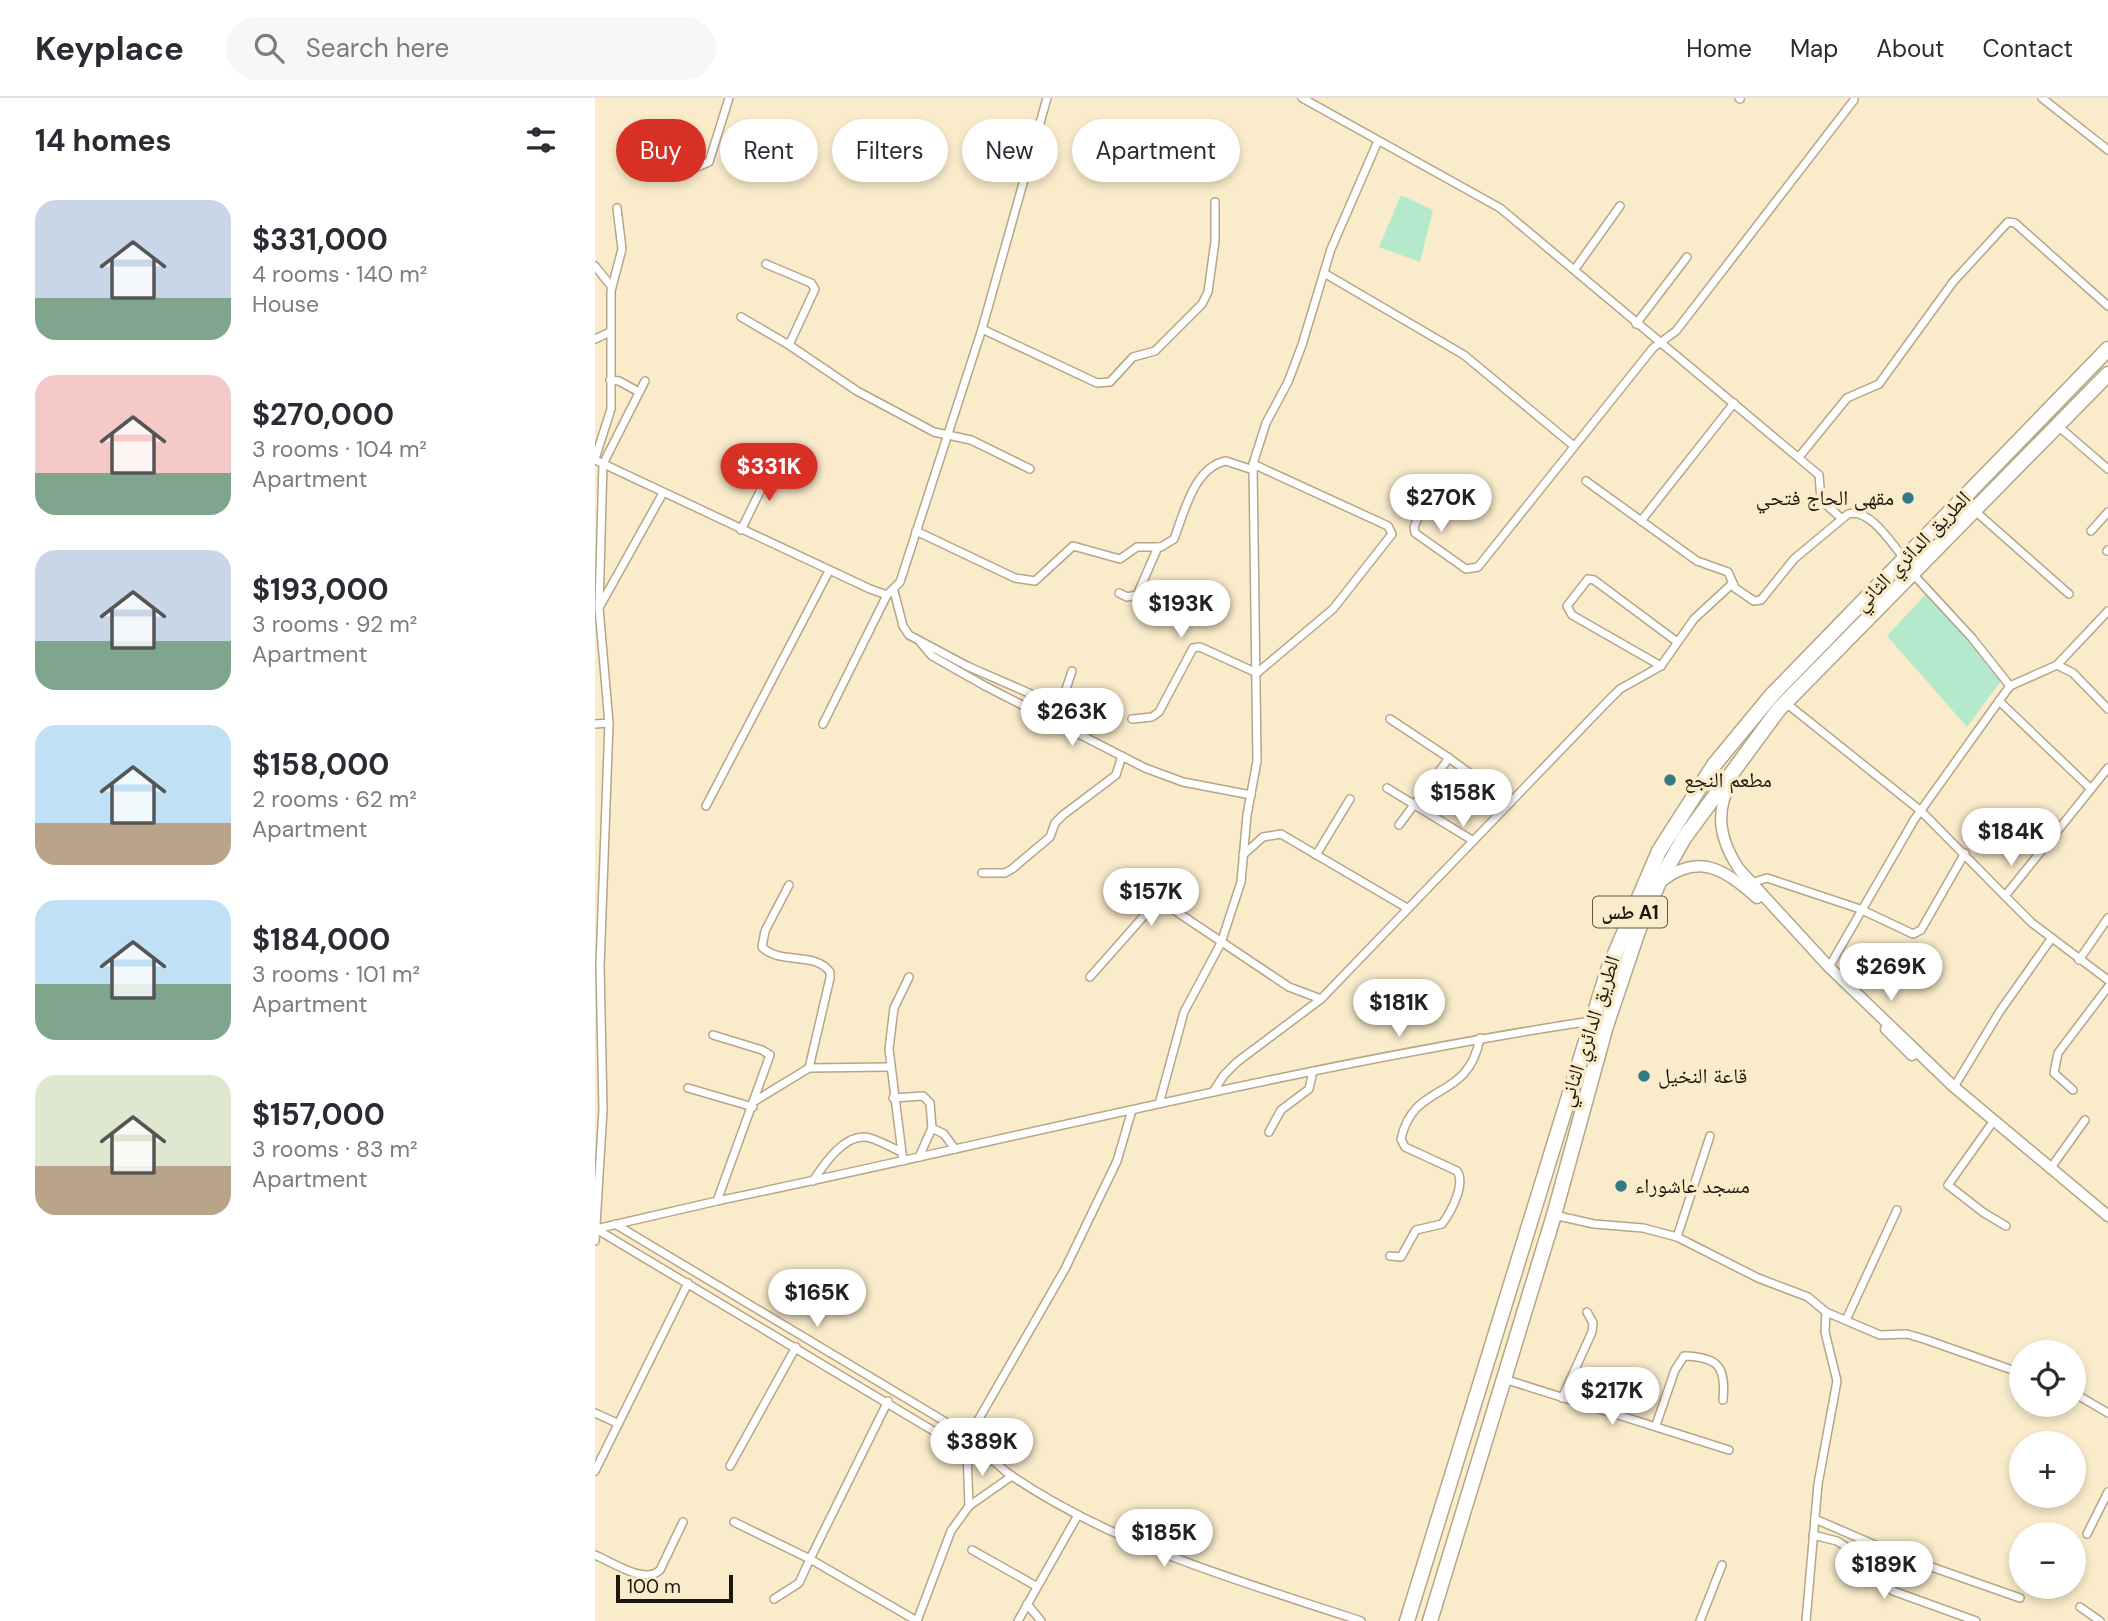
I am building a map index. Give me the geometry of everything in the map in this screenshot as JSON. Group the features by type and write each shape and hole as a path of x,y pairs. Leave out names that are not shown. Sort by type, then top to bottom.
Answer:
{"highway":[{"name":"الطريق الدائري الثاني","path":"1407,1621 1591,1021 1640,889 1664,841 1695,792 1771,696 2108,349"},
{"name":"الطريق الدائري الثاني","path":"1430,1621 1555,1215 1606,1026 1638,931 1684,838 1785,703 2108,374"},
{"path":"1480,1381 1479,1405 1487,1407 1504,1379"},
{"path":"1430,1621 1463,1488 1457,1484 1452,1488 1438,1516"}],"street":[{"path":"706,164 709,162 729,98"},
{"path":"823,724 890,593 916,531 982,329 1047,98"},
{"path":"1302,98 1500,208 1575,269 1659,344 1734,402 1819,475 1821,500 1841,518"},
{"path":"2042,98 2108,150"},
{"path":"1426,499 1414,527 1415,533 1466,569 1472,569 1482,562 1659,344 1676,331 1854,100"},
{"path":"1159,1104 1184,1012 1221,943 1241,882 1257,761 1253,467 1266,423 1289,382 1331,249 1378,141"},
{"path":"982,329 1097,383 1110,382 1133,357 1155,351 1202,304 1208,292 1215,240 1215,202"},
{"path":"1575,269 1620,206"},
{"path":"595,1241 602,871 609,723 596,613 598,461 611,409 611,286 622,255 617,208"},
{"path":"1798,457 1847,398 1879,384 1953,282 2008,222 2015,223 2108,306"},
{"path":"1636,324 1687,257"},
{"path":"765,264 811,283 814,289 789,345"},
{"path":"595,266 611,286"},
{"path":"1324,273 1464,355 1574,446"},
{"path":"741,317 789,345 857,391 934,432 971,440 1030,469"},
{"path":"595,339 610,332"},
{"path":"611,380 619,381 639,392"},
{"path":"598,461 645,381"},
{"path":"1641,521 1734,402"},
{"path":"2058,426 2108,469"},
{"path":"598,461 829,571 890,593 903,626 932,656 985,686 1122,756 1183,782 1251,795"},
{"path":"916,531 1029,582 1044,575 1067,549 1073,546 1120,559 1137,547 1166,546 1174,539 1199,480 1207,470 1226,461 1253,467 1388,526 1392,534 1333,609 1257,673"},
{"path":"741,530 773,465"},
{"path":"1586,481 1696,561 1728,572 1733,583 1754,601 1761,600 1794,559 1841,518 1855,512 1866,516 1904,558"},
{"path":"596,613 663,493"},
{"path":"1975,511 2069,594"},
{"path":"2091,531 2108,512"},
{"path":"1119,593 1127,597 1137,596 1158,547"},
{"path":"706,806 829,571"},
{"path":"1913,574 1972,638 2010,686"},
{"path":"1661,666 1572,615 1567,606 1582,584 1588,579 1594,580 1676,641"},
{"path":"1213,1092 1224,1074 1237,1062 1321,999 1620,689 1661,666 1694,619 1733,583"},
{"path":"1829,967 1860,909 1920,811 2010,686 2057,665 2108,611"},
{"path":"921,643 1054,704 1063,698 1072,671"},
{"path":"1132,719 1152,717 1159,712 1193,648 1200,647 1257,673"},
{"path":"2057,665 2073,673 2108,709"},
{"path":"1999,701 2090,789"},
{"path":"1785,703 1920,811 2052,939 2108,980"},
{"path":"1390,719 1510,803"},
{"path":"595,724 609,723"},
{"path":"982,873 1005,873 1012,869 1050,837 1055,824 1063,816 1116,775 1122,756"},
{"path":"1399,825 1449,758"},
{"path":"1741,760 1719,812 1719,825 1729,854 1751,883 1829,967 1954,1087 2108,1216"},
{"path":"2005,896 2108,768"},
{"path":"1387,788 1472,840"},
{"path":"1316,855 1350,799"},
{"path":"1243,855 1263,836 1281,834 1407,908"},
{"path":"1751,883 1767,878 1860,909 1908,933 1918,933 1965,853"},
{"path":"1660,883 1680,868 1701,864 1717,869 1753,894 1898,1042 1990,1126 2108,1223"},
{"path":"789,885 765,931 762,947 772,954 821,964 830,972 809,1068"},
{"path":"1090,977 1141,919 1159,905 1168,905 1289,987 1321,999"},
{"path":"2079,960 2108,918"},
{"path":"1954,1087 2000,1011 2052,939"},
{"path":"902,1156 889,1067 894,1008 909,977"},
{"path":"2073,1090 2054,1073 2056,1058 2108,987"},
{"path":"596,1229 813,1181 902,1156 919,1157 1213,1092 1480,1038 1591,1021"},
{"path":"713,1035 768,1052 754,1105 717,1201"},
{"path":"1390,1256 1401,1257 1416,1230 1442,1224 1458,1189 1461,1181 1457,1171 1405,1147 1401,1139 1406,1120 1418,1106 1465,1075 1477,1054 1480,1038"},
{"path":"688,1088 754,1105 809,1068 889,1067"},
{"path":"1269,1132 1281,1110 1306,1093 1313,1071"},
{"path":"893,1098 927,1099 932,1128 919,1157"},
{"path":"969,1436 1065,1269 1117,1161 1132,1110"},
{"path":"2050,1169 2085,1120"},
{"path":"1990,1126 1948,1185 1962,1198 2006,1226"},
{"path":"932,1128 944,1134 954,1149"},
{"path":"1677,1237 1710,1136"},
{"path":"813,1181 825,1163 859,1137 868,1137 902,1156"},
{"path":"1846,1320 1897,1210"},
{"path":"1555,1215 1594,1224 1643,1228 1677,1237 1758,1278 1808,1297 1826,1312 1880,1335 1907,1334 2009,1369"},
{"path":"615,1224 969,1436 1012,1476 1078,1515 1197,1567 1360,1621"},
{"path":"596,1229 888,1401 967,1451 995,1463"},
{"path":"595,1471 688,1283"},
{"path":"1562,1398 1592,1332 1593,1323 1587,1312"},
{"path":"1806,1621 1823,1447 1837,1381 1825,1332 1826,1312"},
{"path":"730,1466 796,1347"},
{"path":"1656,1425 1675,1370 1684,1356 1714,1363 1722,1368 1725,1378 1723,1400"},
{"path":"1504,1379 1729,1450"},
{"path":"2086,1400 2108,1413"},
{"path":"774,1599 799,1583 888,1401"},
{"path":"595,1413 617,1423"},
{"path":"967,1451 969,1506"},
{"path":"734,1522 810,1559 917,1621 951,1531 969,1506 1012,1476"},
{"path":"2087,1534 2108,1492"},
{"path":"1018,1621 1078,1515"},
{"path":"1815,1519 1903,1557 2009,1594"},
{"path":"595,1555 644,1576 654,1575 660,1570 683,1522"},
{"path":"1813,1535 1837,1541 1860,1556 1880,1574 1893,1591 1976,1621"},
{"path":"972,1550 1036,1586"},
{"path":"1700,1621 1722,1565"},
{"path":"1027,1604 1041,1621"},
{"path":"2080,1607 2099,1621"}],"green space":[{"path":"1401,195 1433,210 1420,262 1379,247"},
{"path":"1927,593 2001,676 2001,681 1967,727 1887,636"}],"place":[{"name":"مقهى الحاج فتحي","path":"1908,498"},
{"name":"مطعم النجع","path":"1670,780"},
{"name":"قاعة النخيل","path":"1644,1076"},
{"name":"مسجد عاشوراء","path":"1621,1186"}]}
